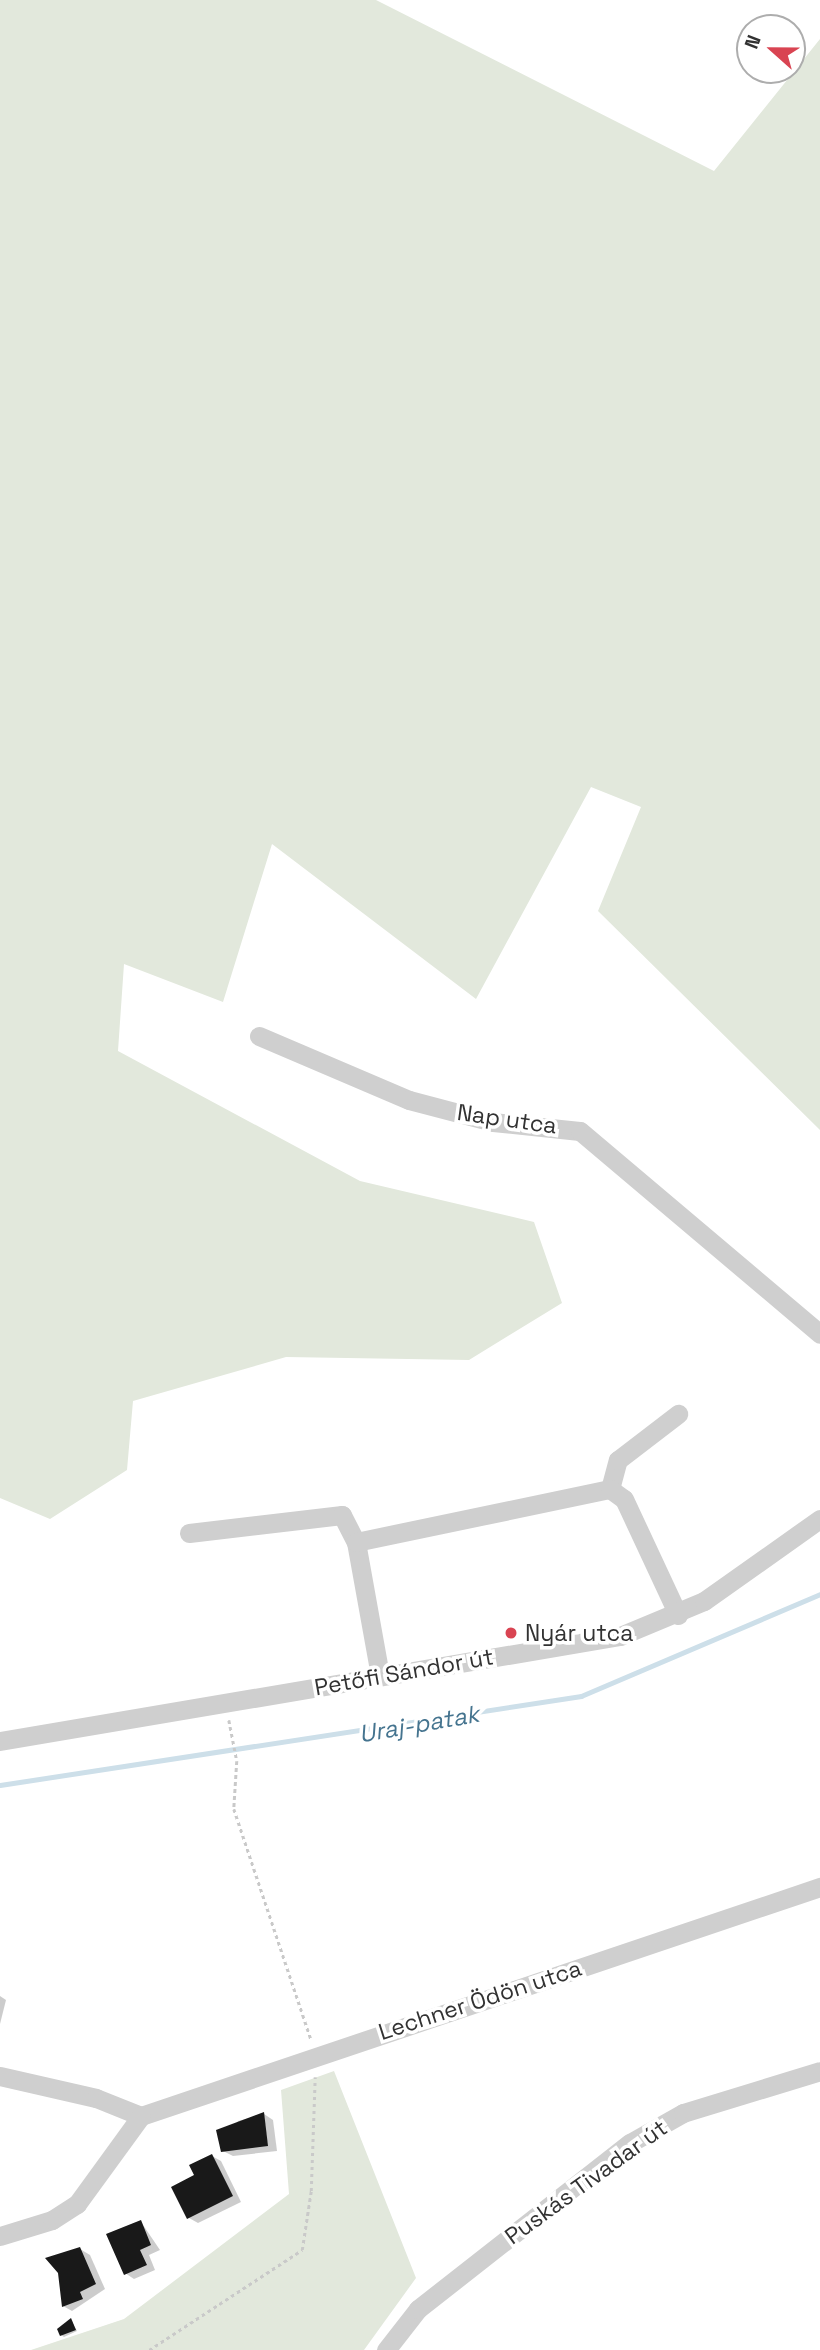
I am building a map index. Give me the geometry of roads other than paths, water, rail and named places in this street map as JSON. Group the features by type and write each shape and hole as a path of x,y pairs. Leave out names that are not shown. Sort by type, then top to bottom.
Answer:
{"street":[{"name":"Nap utca","path":"259,1036 409,1100 493,1122 580,1131 820,1334"},
{"path":"610,1489 618,1460 678,1414"},
{"path":"356,1542 610,1489 624,1499 678,1615"},
{"path":"189,1533 335,1513 349,1522 356,1542 380,1676"},
{"name":"Petőfi Sándor út","path":"0,1741 620,1636 678,1615 820,1519"},
{"name":"Lechner Ödön utca","path":"142,2116 313,2053 820,1887"},
{"name":"Puskás Tivadar út","path":"386,2350 418,2309 630,2143 683,2112 820,2071"},
{"path":"0,2076 96,2098 142,2116 76,2204 52,2220 0,2236"}],"waterway":[{"name":"Uraj-patak","path":"0,1785 581,1696 820,1594"}],"place":[{"name":"Nyár utca","path":"511,1633"}]}
